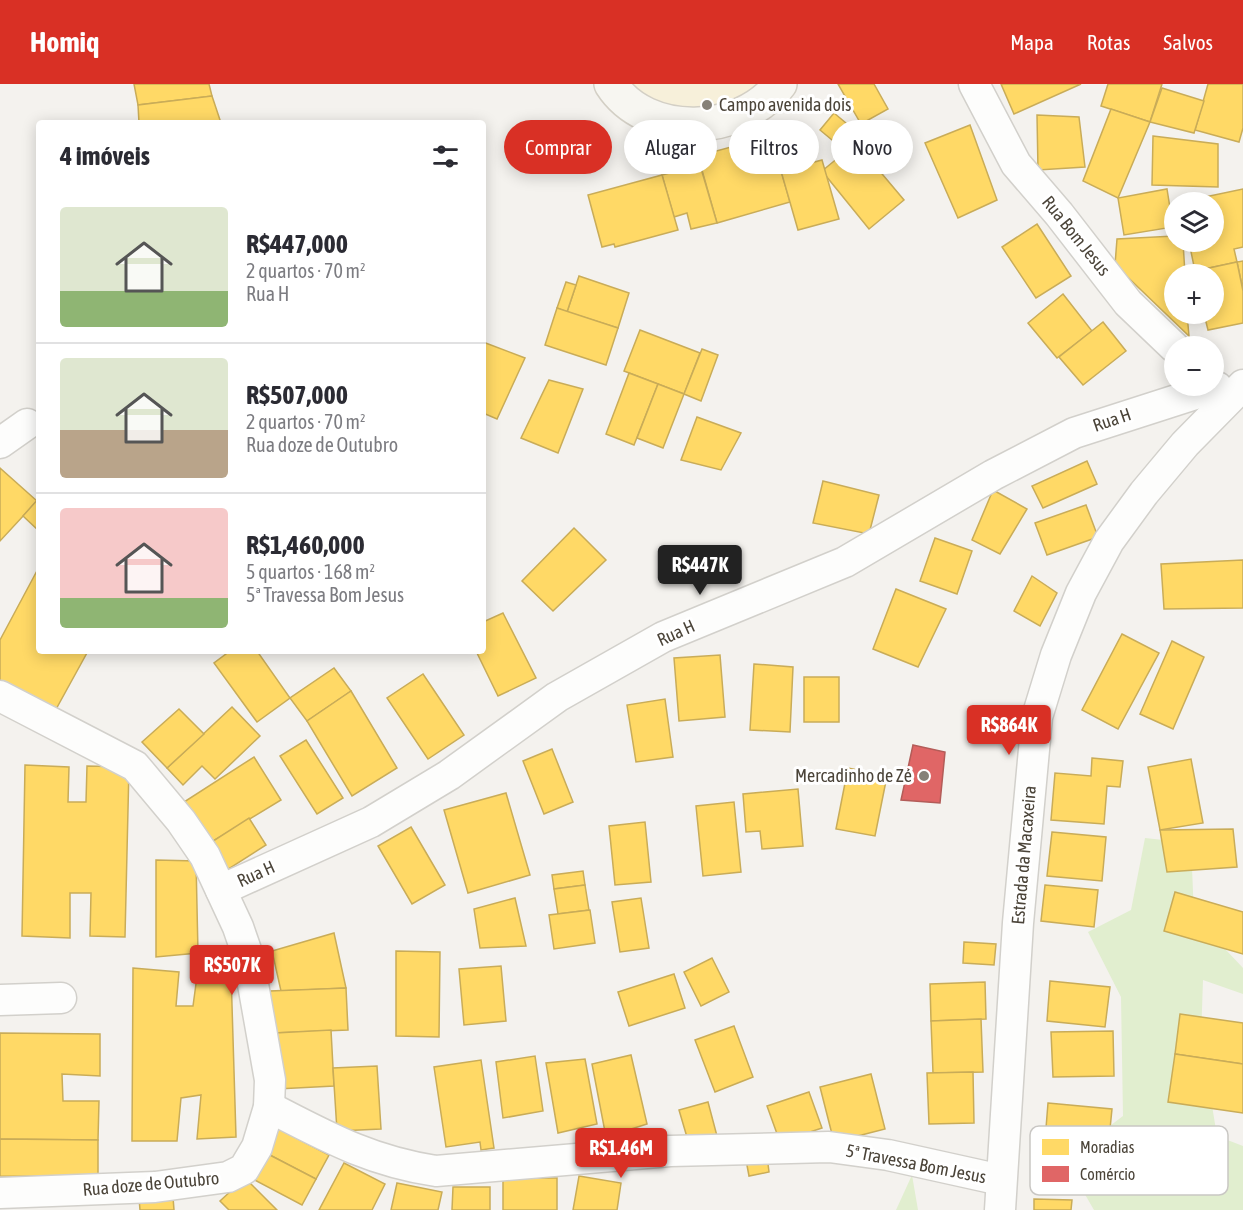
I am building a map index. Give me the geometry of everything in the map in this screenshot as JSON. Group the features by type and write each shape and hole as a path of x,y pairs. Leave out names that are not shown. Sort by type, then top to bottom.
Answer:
{"street":[{"path":"610,84 618,96 645,115 677,124 715,122 743,113 774,93 780,84"},
{"name":"Rua Bom Jesus","path":"974,84 1016,165 1059,214 1128,303 1164,337"},
{"name":"Rua H","path":"221,890 371,822 448,775 557,697 663,637 845,562 993,475 1074,433 1226,388"},
{"name":"Estrada da Macaxeira","path":"1000,1210 1018,911 1037,717 1056,655 1081,593 1109,541 1226,388"},
{"path":"0,443 27,424"},
{"name":"Rua doze de Outubro","path":"0,696 135,766 181,821 205,856 248,956 270,1080 269,1107 251,1160 244,1169 228,1177 155,1187 0,1193"},
{"path":"0,1000 61,998"},
{"name":"5ª Travessa Bom Jesus","path":"269,1107 348,1148 398,1165 436,1171 670,1151 829,1147 888,1155 1001,1180"}],"green space":[{"path":"1145,838 1191,843 1194,916 1243,968 1243,994 1203,980 1201,1039 1215,1126 1110,1126 1123,1116 1121,997 1088,932 1131,910"},
{"path":"1228,1140 1243,1146 1243,1210 1094,1210 1085,1195 1228,1195"},
{"path":"912,1175 918,1210 896,1210"}],"sand":[{"name":"Campo avenida dois","path":"621,84 798,84 760,120 729,120 729,134 719,138 717,137 717,120 652,120"}],"building: Moradias":[{"path":"134,84 209,84 212,96 138,105"},
{"path":"838,84 874,84 888,109 868,120 859,120"},
{"path":"1001,84 1081,84 1014,114"},
{"path":"1108,84 1162,84 1150,122 1101,106"},
{"path":"1208,84 1243,84 1243,128 1239,142 1195,130"},
{"path":"1162,88 1204,101 1194,133 1150,122"},
{"path":"212,96 220,120 139,120 138,105"},
{"path":"1111,109 1150,122 1118,198 1083,181"},
{"path":"834,113 842,120 831,120 831,139 820,130"},
{"path":"1037,115 1079,117 1085,167 1038,170"},
{"path":"970,125 997,200 958,218 925,143"},
{"path":"1153,136 1218,144 1218,187 1152,185"},
{"path":"729,148 729,174 782,174 790,202 717,223 703,174 717,174 717,151"},
{"path":"822,160 839,219 798,230 782,174 819,174 819,161"},
{"path":"831,164 831,174 882,174 904,200 869,229 822,171"},
{"path":"703,174 717,223 691,229 687,213 674,217 662,175"},
{"path":"662,175 678,230 615,247 614,244 602,247 588,195"},
{"path":"1167,189 1167,192 1164,192 1164,228 1124,235 1118,198"},
{"path":"1243,189 1243,247 1234,249 1237,262 1224,265 1194,264 1191,252 1224,252 1224,193"},
{"path":"1037,224 1071,276 1036,298 1002,247"},
{"path":"1164,237 1164,252 1184,252 1184,264 1164,264 1164,312 1115,265 1117,239"},
{"path":"1243,261 1243,290 1237,262"},
{"path":"1237,262 1243,291 1243,323 1208,330 1206,324 1224,324 1224,265"},
{"path":"579,276 629,293 618,328 567,312"},
{"path":"566,282 576,285 567,312 557,308"},
{"path":"1063,294 1092,331 1057,358 1028,323"},
{"path":"557,308 618,328 606,365 545,345"},
{"path":"1103,322 1126,351 1083,385 1059,357"},
{"path":"1176,324 1188,324 1189,336"},
{"path":"640,330 700,353 684,394 624,371"},
{"path":"486,343 525,358 497,419 486,414"},
{"path":"702,349 718,355 701,401 684,394"},
{"path":"629,373 658,384 634,445 606,434"},
{"path":"549,380 583,389 558,453 521,438"},
{"path":"658,384 684,394 663,448 637,438"},
{"path":"697,417 741,433 721,470 681,460"},
{"path":"1087,461 1097,484 1043,508 1032,486"},
{"path":"0,468 36,502 0,541"},
{"path":"823,481 879,495 869,534 813,523"},
{"path":"993,490 1027,509 1000,554 972,540"},
{"path":"36,501 36,528 23,516"},
{"path":"1086,505 1098,537 1047,555 1035,523"},
{"path":"574,528 606,560 553,611 522,581"},
{"path":"935,538 972,551 957,594 920,581"},
{"path":"1243,560 1243,608 1164,609 1161,564"},
{"path":"36,573 36,654 86,654 55,711 0,682 0,640"},
{"path":"1032,576 1057,593 1040,626 1014,611"},
{"path":"896,589 946,609 918,667 873,649"},
{"path":"503,613 536,678 498,696 477,654 486,654 486,621"},
{"path":"1122,634 1159,653 1118,729 1082,710"},
{"path":"1172,641 1204,657 1173,729 1140,714"},
{"path":"226,654 259,654 290,698 257,722 214,663"},
{"path":"720,655 725,717 679,721 674,658"},
{"path":"754,664 793,667 790,732 750,730"},
{"path":"334,668 351,691 307,721 290,698"},
{"path":"423,674 464,735 428,759 387,698"},
{"path":"804,677 839,677 839,722 804,722"},
{"path":"351,691 397,768 352,796 307,721"},
{"path":"665,699 673,757 636,762 627,705"},
{"path":"232,707 260,736 215,779 202,766 183,785 167,768"},
{"path":"179,709 204,734 167,768 142,742"},
{"path":"306,740 343,798 317,814 280,756"},
{"path":"552,749 573,802 544,814 523,761"},
{"path":"254,757 281,800 210,843 184,802"},
{"path":"1092,758 1123,761 1120,787 1107,786 1104,824 1051,820 1055,773 1091,776"},
{"path":"1191,759 1203,823 1160,830 1148,767"},
{"path":"25,765 69,767 68,802 86,802 87,766 129,767 125,937 90,936 91,893 70,893 70,938 22,936"},
{"path":"848,768 887,776 875,836 836,829"},
{"path":"798,789 803,846 762,849 760,831 746,832 743,794"},
{"path":"506,793 530,875 468,893 444,810"},
{"path":"734,802 741,872 703,876 696,806"},
{"path":"249,818 266,845 227,870 210,843"},
{"path":"645,822 651,882 615,885 609,826"},
{"path":"411,827 445,885 412,904 378,846"},
{"path":"1233,829 1237,867 1167,872 1160,830"},
{"path":"1052,832 1106,837 1102,881 1047,876"},
{"path":"156,860 196,861 198,953 156,957"},
{"path":"583,871 585,885 554,889 552,875"},
{"path":"585,885 589,910 558,914 554,889"},
{"path":"1045,885 1098,890 1094,927 1041,921"},
{"path":"1175,892 1243,912 1243,954 1164,931"},
{"path":"515,898 526,946 480,948 474,909"},
{"path":"641,898 649,948 620,952 612,902"},
{"path":"590,910 595,943 554,949 549,915"},
{"path":"334,933 346,988 281,991 272,951"},
{"path":"964,942 996,944 994,965 963,963"},
{"path":"396,951 440,952 439,1037 396,1036"},
{"path":"712,958 729,992 701,1006 684,972"},
{"path":"501,966 506,1021 464,1025 459,969"},
{"path":"133,968 179,972 176,1006 193,1006 198,969 231,972 236,1137 197,1139 201,1095 181,1098 177,1141 132,1141"},
{"path":"674,974 685,1008 629,1026 618,992"},
{"path":"1050,981 1110,987 1105,1027 1047,1021"},
{"path":"985,982 986,1019 931,1021 930,984"},
{"path":"346,988 348,1030 272,1033 270,991"},
{"path":"1180,1014 1243,1023 1243,1064 1175,1054"},
{"path":"981,1019 983,1072 933,1073 931,1021"},
{"path":"734,1026 753,1077 715,1092 695,1040"},
{"path":"331,1030 334,1086 277,1089 275,1033"},
{"path":"1113,1031 1114,1076 1053,1077 1051,1032"},
{"path":"0,1033 100,1034 100,1076 62,1074 63,1101 99,1101 98,1140 0,1139"},
{"path":"1175,1054 1243,1064 1243,1113 1168,1102"},
{"path":"631,1055 647,1124 606,1137 592,1064"},
{"path":"535,1056 543,1111 503,1118 496,1062"},
{"path":"585,1059 597,1124 558,1133 546,1063"},
{"path":"481,1060 494,1148 481,1150 480,1142 446,1147 434,1067"},
{"path":"377,1066 381,1129 337,1131 333,1068"},
{"path":"973,1072 974,1123 929,1124 927,1073"},
{"path":"871,1074 885,1129 834,1142 820,1087"},
{"path":"809,1092 822,1128 780,1142 767,1106"},
{"path":"708,1102 717,1136 689,1144 679,1110"},
{"path":"1048,1103 1112,1109 1110,1126 1046,1126"},
{"path":"277,1128 329,1155 316,1179 264,1152"},
{"path":"0,1139 98,1140 98,1177 0,1176"},
{"path":"264,1152 316,1179 302,1205 251,1178"},
{"path":"767,1156 769,1172 749,1176 746,1160"},
{"path":"344,1163 385,1184 372,1210 319,1210"},
{"path":"579,1176 621,1183 617,1210 573,1210"},
{"path":"245,1178 277,1210 229,1210 220,1201"},
{"path":"503,1178 557,1178 557,1210 503,1210"},
{"path":"397,1183 442,1192 438,1210 391,1210"},
{"path":"453,1187 490,1187 490,1210 452,1210"},
{"path":"173,1197 174,1210 140,1210 139,1198"},
{"path":"1034,1199 1072,1200 1071,1210 1034,1210"}],"building: Comércio":[{"name":"Mercadinho de Zé","path":"913,745 945,752 940,803 901,800"}],"place":[{"name":"Campo avenida dois","path":"707,105"},
{"name":"Mercadinho de Zé","path":"924,776"}]}
